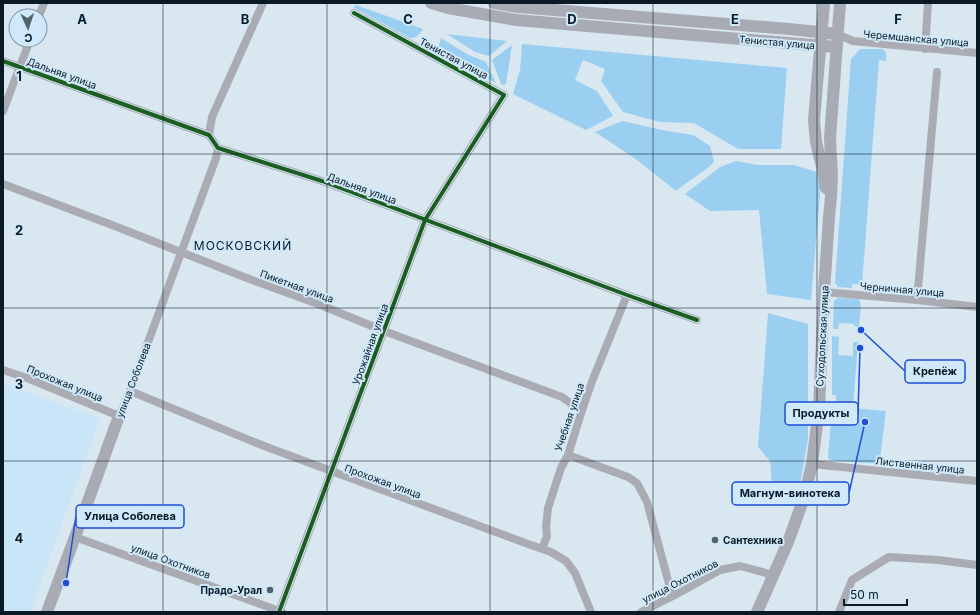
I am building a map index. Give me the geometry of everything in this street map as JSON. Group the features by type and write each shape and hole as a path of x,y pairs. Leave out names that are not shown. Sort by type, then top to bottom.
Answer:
{"main road":[{"name":"Тенистая улица","path":"431,3 448,8 516,20 836,47"},
{"name":"Тенистая улица","path":"494,3 525,8 838,34"},
{"name":"Суходольская улица","path":"824,3 814,131 824,175 826,203 829,217"},
{"name":"Суходольская улица","path":"758,612 788,542 804,498 812,464 819,410 824,292 832,176 830,138 840,3"},
{"name":"улица Соболева","path":"47,612 119,416"}],"street":[{"path":"218,148 209,135 212,116 263,3"},
{"path":"925,49 928,3"},
{"name":"Тенистая улица","path":"354,13 504,95"},
{"name":"Черемшанская улица","path":"838,34 853,41 977,53"},
{"name":"Черемшанская улица","path":"836,47 853,41"},
{"path":"3,111 27,48"},
{"name":"Дальняя улица","path":"3,60 209,135"},
{"path":"917,300 937,72"},
{"name":"Урожайная улица","path":"280,612 425,220 504,95"},
{"name":"Дальняя улица","path":"218,148 322,181 697,320"},
{"name":"улица Соболева","path":"119,416 216,158 218,148"},
{"name":"Пикетная улица","path":"3,184 562,398 582,410"},
{"name":"Черничная улица","path":"824,292 977,307"},
{"name":"Учебная улица","path":"542,549 547,536 546,527 548,508 561,468 568,455 593,379 627,295"},
{"name":"Прохожая улица","path":"3,370 27,378 119,416"},
{"name":"Прохожая улица","path":"130,390 257,443 551,552 566,561 575,573 591,612"},
{"path":"568,455 628,477 637,483 647,502 669,584 675,595"},
{"name":"Лиственная улица","path":"812,464 977,481"},
{"name":"улица Охотников","path":"75,537 280,612"},
{"path":"839,612 852,580 889,557 977,564"},
{"name":"улица Охотников","path":"641,612 720,570 740,566 774,576"}],"shaded area":[{"path":"356,5 423,29 418,36 410,38 353,7"},
{"path":"447,34 507,41 489,56 475,52"},
{"path":"441,38 467,54 486,62 496,83 441,55 438,48"},
{"path":"522,44 787,68 781,149 738,149 694,123 660,122 623,112 601,81 605,69 583,60 575,80 597,91 613,116 586,130 513,94 520,70"},
{"path":"512,45 506,84 503,85 501,84 492,60"},
{"path":"860,49 883,49 886,53 886,61 879,60 862,285 852,284 852,288 838,287 835,283 851,59"},
{"path":"622,121 693,135 710,146 714,162 676,191 637,160 595,132"},
{"path":"736,161 758,165 794,165 817,172 821,182 811,300 767,294 759,210 710,211 685,194 720,167"},
{"path":"837,298 859,299 861,305 859,327 854,326 854,324 839,323 838,329 833,329 834,301"},
{"path":"768,313 808,324 808,439 801,479 792,506 782,506 773,497 770,461 758,447"},
{"path":"832,336 839,337 838,355 853,356 853,342 858,342 853,408 886,411 880,459 913,463 906,466 830,460 828,457 831,420 835,420 836,395 832,395"},
{"path":"3,383 100,419 30,612 3,612"}],"cycle path":[{"path":"279,612 425,220 504,95 354,13"},
{"path":"3,61 209,135 218,148 322,181 697,320"}],"place":[{"name":"Крепёж","path":"861,330"},
{"name":"Продукты","path":"860,348"},
{"name":"Магнум-винотека","path":"865,422"},
{"name":"Сантехника","path":"715,540"},
{"name":"Улица Соболева","path":"66,583"},
{"name":"Прадо-Урал","path":"270,590"}],"district":[{"name":"МОСКОВСКИЙ","path":"243,246"}]}
